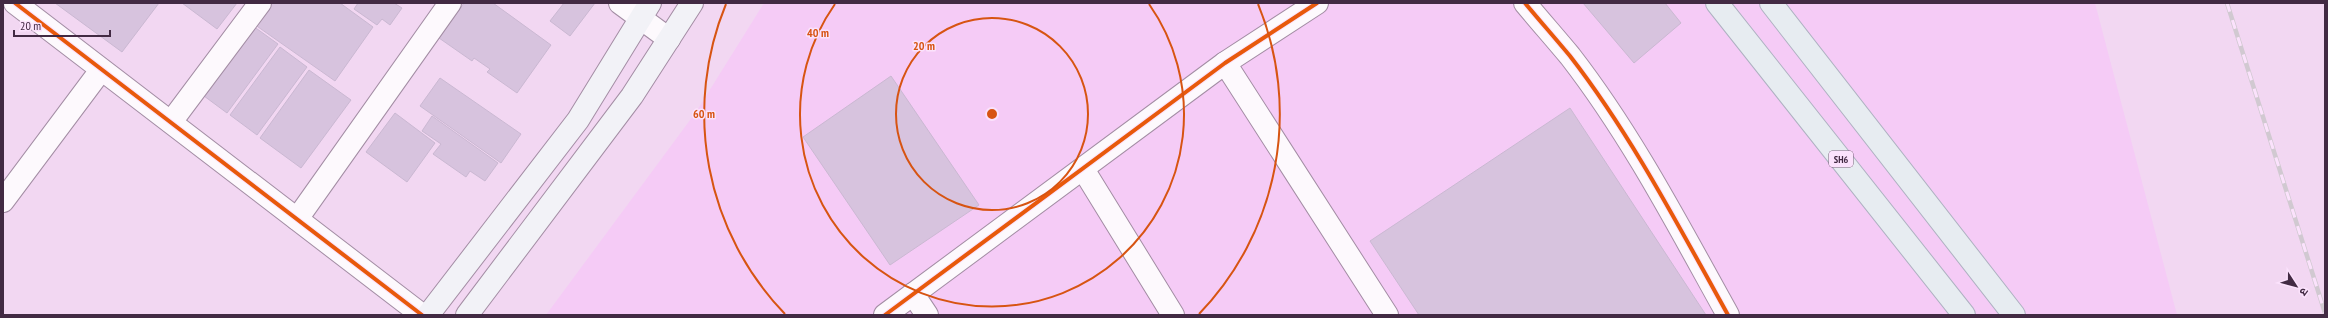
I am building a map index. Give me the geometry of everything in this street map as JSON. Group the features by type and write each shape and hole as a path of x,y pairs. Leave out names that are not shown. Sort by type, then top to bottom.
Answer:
{"main road":[{"path":"467,315 632,96 692,3"},
{"name":"SH6","path":"1717,3 1964,315"},
{"path":"1771,3 2014,315"},
{"path":"428,315 578,120 646,11"}],"street":[{"path":"15,3 422,315"},
{"path":"171,122 260,3"},
{"path":"297,219 450,3"},
{"path":"620,3 646,11 669,39"},
{"path":"885,315 1225,63 1317,3"},
{"path":"1525,3 1570,57 1610,114 1656,186 1728,315"},
{"path":"1225,63 1387,315"},
{"path":"3,202 101,70"},
{"path":"1083,169 1173,315"},
{"path":"913,294 927,315"}],"shaded area":[{"path":"764,3 2095,3 2177,315 546,315 696,112"}],"building":[{"path":"55,3 159,3 122,52"},
{"path":"182,3 237,3 217,29"},
{"path":"265,3 340,3 373,27 335,81 251,22"},
{"path":"358,3 394,3 402,8 390,25 382,19 377,25 354,9"},
{"path":"464,3 493,3 551,45 517,93 487,72 490,69 474,58 472,61 439,38"},
{"path":"564,3 595,3 570,36 550,21"},
{"path":"1583,3 1665,3 1681,23 1634,63"},
{"path":"253,26 278,44 227,113 204,96"},
{"path":"280,47 307,67 257,135 230,115"},
{"path":"309,70 351,100 301,168 260,138"},
{"path":"891,76 979,205 890,265 803,137"},
{"path":"440,78 521,134 501,163 420,106"},
{"path":"1570,108 1706,315 1419,315 1370,241"},
{"path":"395,113 435,143 407,182 366,152"},
{"path":"432,116 498,163 485,181 470,171 466,177 433,154 441,144 422,131"}],"railway":[{"path":"2227,3 2325,313"}],"cycle path":[{"path":"15,3 422,315"},
{"path":"885,315 1225,63 1317,3"},
{"path":"1525,3 1570,56 1593,86 1614,118 1654,182 1728,315"}]}
